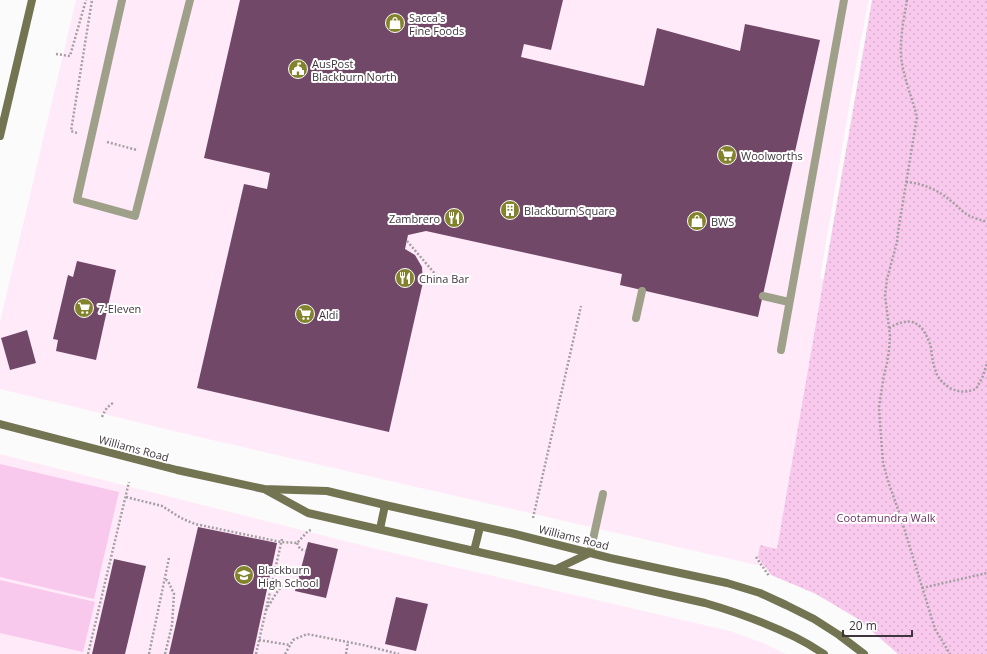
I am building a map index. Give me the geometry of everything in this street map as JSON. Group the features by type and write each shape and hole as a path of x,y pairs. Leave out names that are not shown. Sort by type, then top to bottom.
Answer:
{"main road":[{"path":"0,136 32,0"},
{"name":"Williams Road","path":"0,424 177,470 264,489 327,491 590,553 728,583 760,593 786,604 839,635 864,654"},
{"name":"Williams Road","path":"264,489 308,512 705,603 765,623 796,637 824,654"},
{"path":"380,529 385,505"},
{"path":"474,551 480,527"},
{"path":"556,569 590,553"}],"lane":[{"path":"122,0 77,200 135,216 190,0"},
{"path":"781,350 844,0"},
{"path":"636,318 642,290"},
{"path":"763,296 789,302"},
{"path":"590,553 603,494"}],"path":[{"path":"56,54 70,56 86,0"},
{"path":"906,0 901,35 901,56 907,86 917,117 897,242 887,279 885,295 889,328 889,350 879,407 880,436 883,463 922,588 935,628 950,654"},
{"path":"906,182 912,182 939,191 966,214 987,222"},
{"path":"407,242 436,275"},
{"path":"533,518 581,306"},
{"path":"889,328 904,322 911,321 917,323 928,338 936,374 945,385 956,391 968,391 976,388 987,363"},
{"path":"102,417 104,410 113,403"},
{"path":"88,654 129,482"},
{"path":"126,497 162,506 181,518 195,524 297,543"},
{"path":"297,543 308,532"},
{"path":"256,654 281,540"},
{"path":"297,543 300,549 306,550"},
{"path":"756,557 769,576"},
{"path":"149,654 169,558"},
{"path":"922,588 987,573"},
{"path":"165,579 168,581 174,594 172,625 165,654"},
{"path":"265,612 276,594 284,585 291,581 298,582"},
{"path":"285,654 293,640 307,634 399,654"},
{"path":"259,640 290,645"},
{"path":"346,654 348,642"}],"shaded area":[{"name":"Blackburn Square","path":"76,0 869,0 859,49 820,278 830,280 782,571 199,437 0,389 0,322"},
{"name":"Blackburn High School","path":"0,454 385,551 730,631 763,643 786,654 0,654"}],"green space":[{"name":"Cootamundra Walk","path":"872,0 987,0 987,654 898,654 858,619 816,594 771,575 758,557 760,545 777,549"},
{"path":"0,464 119,492 94,599 0,577"},
{"path":"0,580 95,602 83,652 0,633"}],"building":[{"name":"Blackburn Square","path":"240,0 563,0 551,50 524,44 521,57 644,86 657,28 740,51 745,24 820,40 758,317 620,285 622,274 426,231 408,235 405,249 415,255 422,267 423,282 389,432 197,388 244,184 267,189 270,173 204,158"},
{"name":"7-Eleven","path":"77,261 116,270 96,360 56,351 58,340 53,339 68,275 73,277"},
{"path":"27,330 36,363 10,370 1,338"},
{"path":"198,527 277,543 253,654 169,654"},
{"path":"308,542 338,549 326,598 295,591"},
{"path":"114,559 146,566 125,654 92,654"},
{"path":"396,597 428,604 416,651 385,644"}],"place":[{"name":"Sacca's Fine Foods","path":"395,23"},
{"name":"AusPost Blackburn North","path":"298,69"},
{"name":"Woolworths","path":"727,155"},
{"name":"Blackburn Square","path":"510,210"},
{"name":"Zambrero","path":"454,218"},
{"name":"BWS","path":"697,221"},
{"name":"China Bar","path":"405,278"},
{"name":"7-Eleven","path":"84,308"},
{"name":"Aldi","path":"305,314"},
{"name":"Blackburn High School","path":"244,575"}]}
